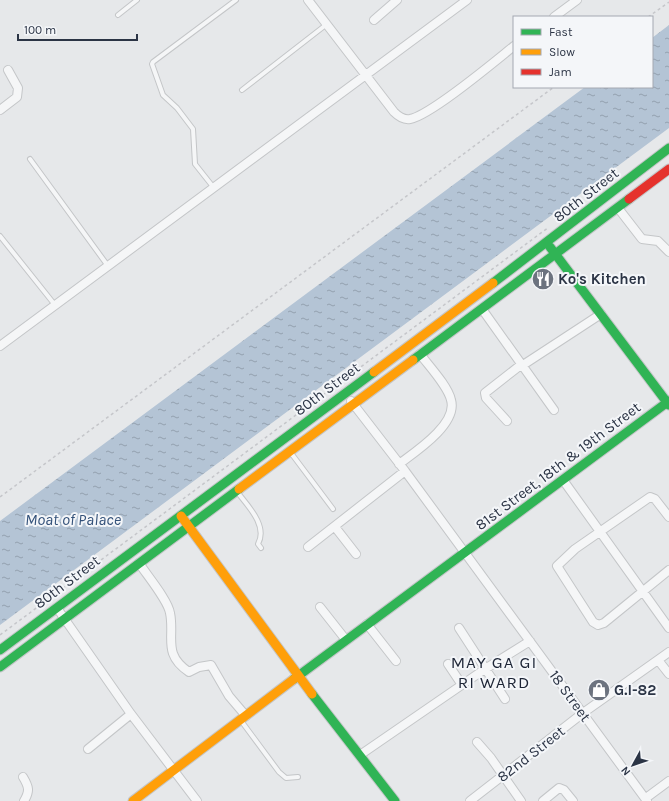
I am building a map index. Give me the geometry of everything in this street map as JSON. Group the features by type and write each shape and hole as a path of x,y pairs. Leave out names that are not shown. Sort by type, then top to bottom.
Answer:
{"main road":[{"name":"80th Street","path":"0,650 547,243 669,148"},
{"name":"80th Street","path":"0,667 669,169"},
{"path":"547,243 668,403"},
{"name":"81st Street, 18th & 19th Street","path":"133,801 367,624 668,403"},
{"path":"181,516 298,676 395,801"}],"street":[{"path":"308,0 394,112 400,117 409,119 432,108 513,47"},
{"path":"374,20 397,0"},
{"path":"555,16 577,0"},
{"path":"0,346 464,1"},
{"path":"0,110 18,98 18,88 8,70"},
{"path":"618,208 642,239 658,241 669,252"},
{"path":"482,309 554,410"},
{"path":"507,421 486,398 485,393 522,364 601,314"},
{"path":"400,464 435,436 448,417 451,408 452,401 447,390 420,354"},
{"path":"345,393 353,404"},
{"name":"18 Street","path":"353,404 400,464 646,800"},
{"path":"308,547 405,471"},
{"path":"563,480 669,628"},
{"path":"669,517 655,499 650,498 600,531 559,562 557,566 594,622 598,625 604,624 669,570"},
{"path":"335,527 356,554"},
{"path":"139,563 170,612 170,646 182,667 189,672 199,667 211,665 244,718"},
{"path":"320,607 346,640"},
{"path":"57,608 131,714 197,801"},
{"path":"367,624 396,660"},
{"path":"459,628 505,699"},
{"path":"360,755 485,669 530,641"},
{"name":"82nd Street","path":"470,801 583,713 669,652"},
{"path":"658,660 669,674"},
{"path":"448,664 462,685"},
{"path":"88,749 131,714"},
{"path":"477,742 481,744 521,801"},
{"path":"23,777 29,787 24,801"},
{"path":"646,800 669,781"},
{"path":"543,801 558,788 564,790 573,801"}],"lane":[{"path":"118,15 137,0"},
{"path":"214,188 195,164 193,129 177,108 163,95 152,64 236,0"},
{"path":"242,90 327,24"},
{"path":"30,159 108,266"},
{"path":"0,236 55,305"},
{"path":"289,451 333,509"},
{"path":"236,491 259,522 260,540 258,544 261,548"},
{"path":"244,718 279,772 286,778 298,777"}],"path":[{"path":"649,16 669,2"},
{"path":"0,497 553,88"},
{"path":"0,635 554,223"}],"water":[{"name":"Moat of Palace","path":"669,25 669,128 0,625 0,521 584,88 653,88 653,37"}],"traffic: fast":[{"path":"493,283 669,148"},
{"path":"413,360 629,199"},
{"path":"550,247 669,405"},
{"path":"0,650 374,372"},
{"path":"294,679 669,401"},
{"path":"0,667 239,489"},
{"path":"312,694 395,801"}],"traffic: slow":[{"path":"374,372 493,283"},
{"path":"239,489 413,360"},
{"path":"181,516 312,694"},
{"path":"133,801 294,679"}],"traffic: jam":[{"path":"629,199 669,169"}],"place":[{"name":"Ko's Kitchen","path":"543,279"},
{"name":"G.I-82","path":"599,690"}],"district":[{"name":"MAY GA GI RI WARD","path":"494,672"}]}
